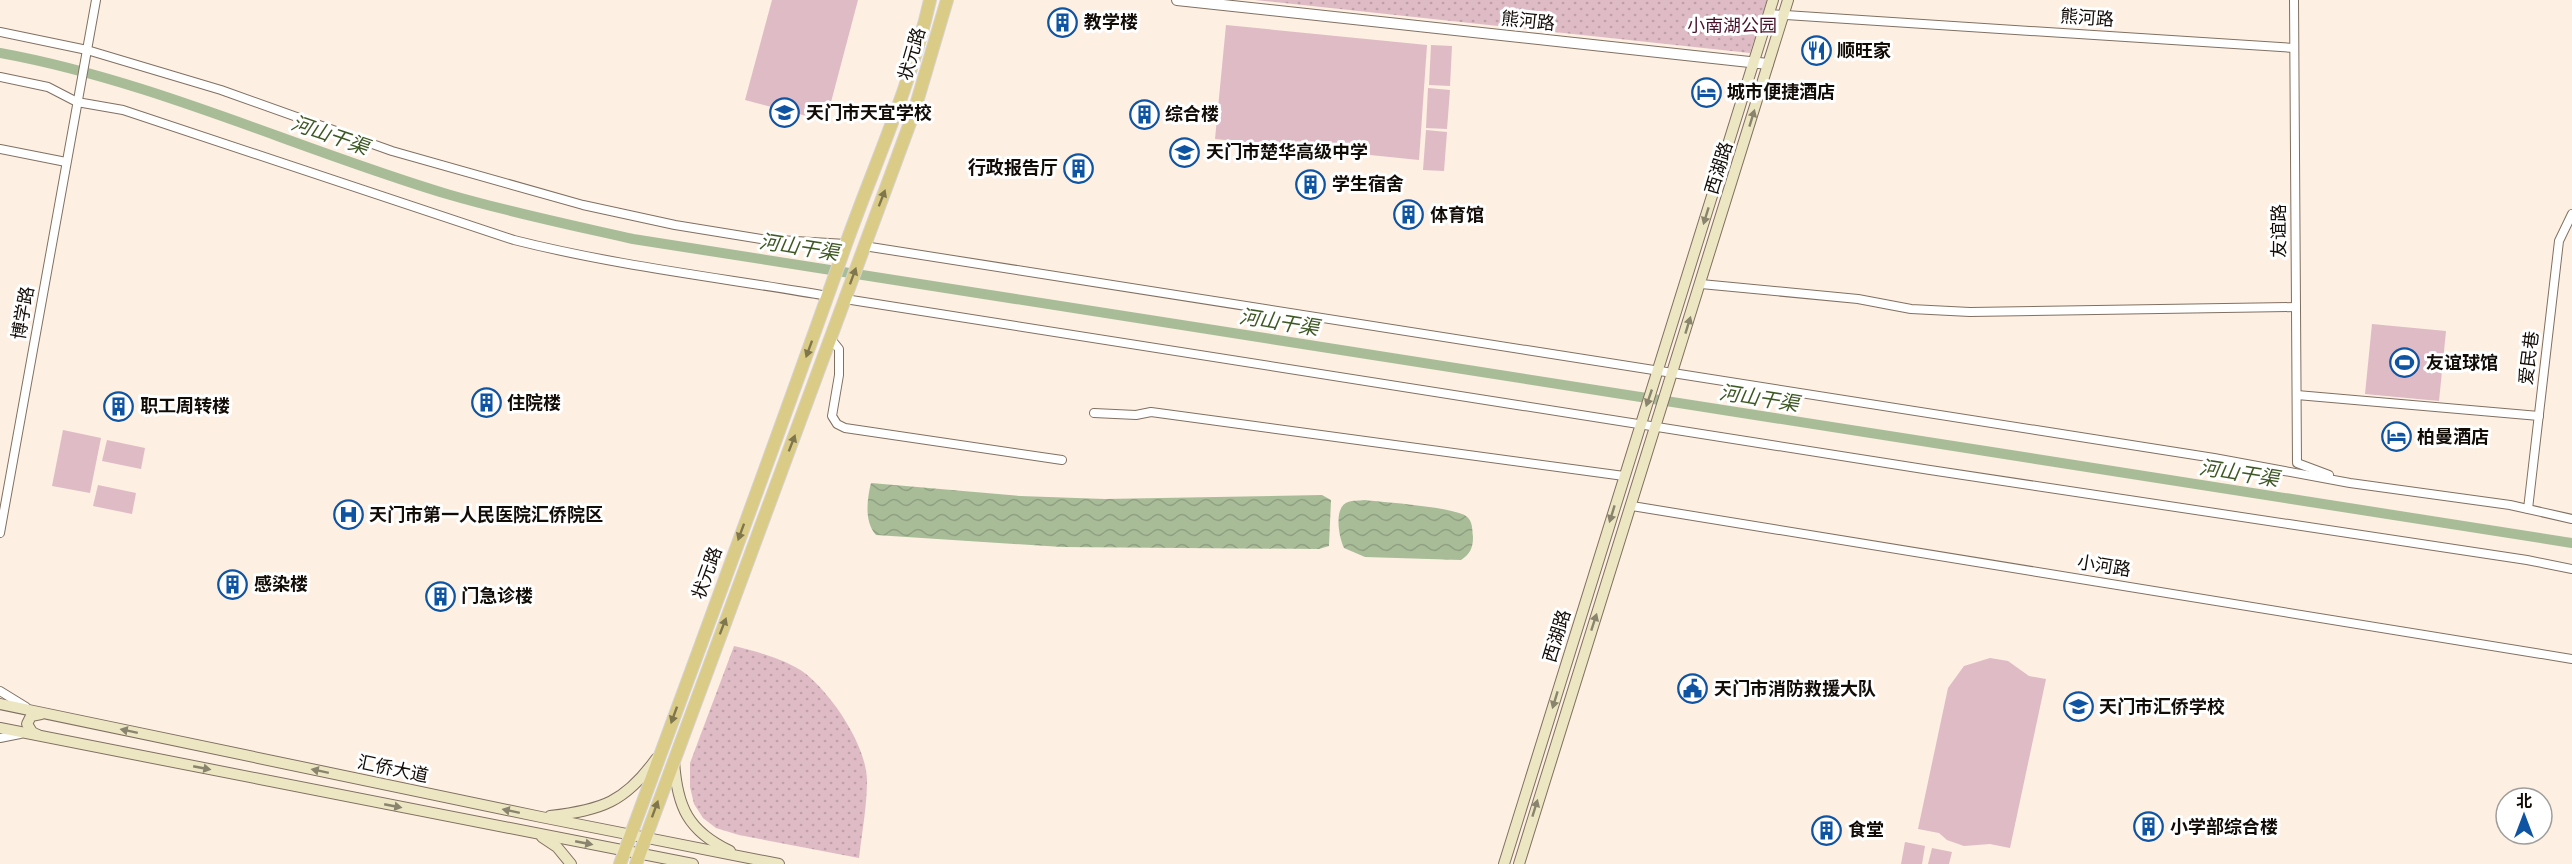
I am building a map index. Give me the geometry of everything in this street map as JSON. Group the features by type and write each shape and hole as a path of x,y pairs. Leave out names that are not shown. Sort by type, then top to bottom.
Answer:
{"main road":[{"name":"状元路","path":"620,864 902,97 930,0"},
{"name":"状元路","path":"638,859 914,112 947,0"},
{"name":"西湖路","path":"1504,864 1773,0"},
{"name":"西湖路","path":"1519,864 1788,0"},
{"name":"汇侨大道","path":"0,704 541,817 779,864"},
{"path":"46,737 32,732 27,724 28,720 36,714 50,714"},
{"name":"汇侨大道","path":"0,728 625,850 638,859 693,864"},
{"path":"541,817 589,810 617,799 640,780 660,754"},
{"path":"674,758 680,801 694,827 705,837 744,857"},
{"path":"537,834 549,834 554,828 552,821 541,817"},
{"path":"537,834 557,847 571,864"}],"street":[{"path":"86,54 96,0"},
{"name":"熊河路","path":"1177,0 1768,64"},
{"name":"友谊路","path":"2294,0 2297,463 2350,483"},
{"name":"熊河路","path":"1769,14 2294,48"},
{"path":"0,32 221,90 326,130 392,151 583,205 675,225 761,239 845,247"},
{"name":"博学路","path":"0,533 86,54"},
{"path":"0,77 48,87 78,100 123,110 514,240 564,253 629,265 829,295"},
{"path":"0,149 66,162"},
{"name":"爱民巷","path":"2528,509 2559,241 2572,214"},
{"path":"862,250 1672,378 2214,458 2350,483 2528,509 2572,519"},
{"path":"1701,284 1858,299 1911,309 1970,312 2296,307"},
{"path":"845,299 1641,421 2527,560 2572,569"},
{"path":"831,339 839,349 839,375 832,409 832,416 837,424 845,428 1062,460"},
{"path":"2296,395 2539,416"},
{"path":"1094,412 1136,415 1151,412 1624,476"},
{"name":"小河路","path":"1632,506 2572,659"},
{"path":"0,691 31,710"},
{"path":"0,738 27,734"}],"green space":[{"path":"772,0 858,0 826,121 745,100"},
{"name":"小南湖公园","path":"1255,0 1767,0 1750,53"},
{"path":"1226,25 1427,45 1419,160 1215,139"},
{"path":"1431,45 1452,46 1450,86 1429,85"},
{"path":"1428,88 1450,90 1447,129 1426,128"},
{"path":"1426,130 1447,132 1444,171 1423,170"},
{"name":"友谊球馆","path":"2372,324 2446,331 2439,401 2365,394"},
{"path":"63,430 101,438 90,493 52,486"},
{"path":"107,440 145,448 141,469 102,461"},
{"path":"98,485 136,493 132,514 93,506"},
{"path":"734,646 781,660 806,674 827,695 846,722 861,752 867,780 859,858 739,835 716,828 703,818 694,804 690,787 690,763"},
{"path":"1990,658 2008,661 2029,676 2046,679 2010,848 1990,844 1964,846 1947,840 1939,833 1918,829 1948,688 1964,666"},
{"path":"1905,842 1925,846 1922,864 1901,864"},
{"path":"1932,848 1952,852 1949,864 1928,864"}],"water":[{"path":"871,483 1020,496 1105,499 1322,495 1331,500 1329,546 1319,549 1062,547 876,535 868,517"},
{"path":"1364,500 1447,510 1466,516 1472,528 1473,541 1470,550 1461,560 1365,557 1344,548 1338,523 1340,510 1348,502"}],"waterway":[{"name":"河山干渠","path":"0,53 57,65 170,98 447,194 633,239 2572,543"}],"place":[{"name":"教学楼","path":"1063,22"},
{"name":"顺旺家","path":"1816,51"},
{"name":"城市便捷酒店","path":"1706,92"},
{"name":"天门市天宜学校","path":"785,113"},
{"name":"综合楼","path":"1144,114"},
{"name":"天门市楚华高级中学","path":"1185,152"},
{"name":"行政报告厅","path":"1079,168"},
{"name":"学生宿舍","path":"1311,184"},
{"name":"体育馆","path":"1409,215"},
{"name":"友谊球馆","path":"2405,363"},
{"name":"住院楼","path":"486,403"},
{"name":"职工周转楼","path":"119,406"},
{"name":"柏曼酒店","path":"2396,437"},
{"name":"天门市第一人民医院汇侨院区","path":"348,515"},
{"name":"感染楼","path":"233,584"},
{"name":"门急诊楼","path":"440,596"},
{"name":"天门市消防救援大队","path":"1693,689"},
{"name":"天门市汇侨学校","path":"2078,707"},
{"name":"小学部综合楼","path":"2149,827"},
{"name":"食堂","path":"1827,830"}]}
